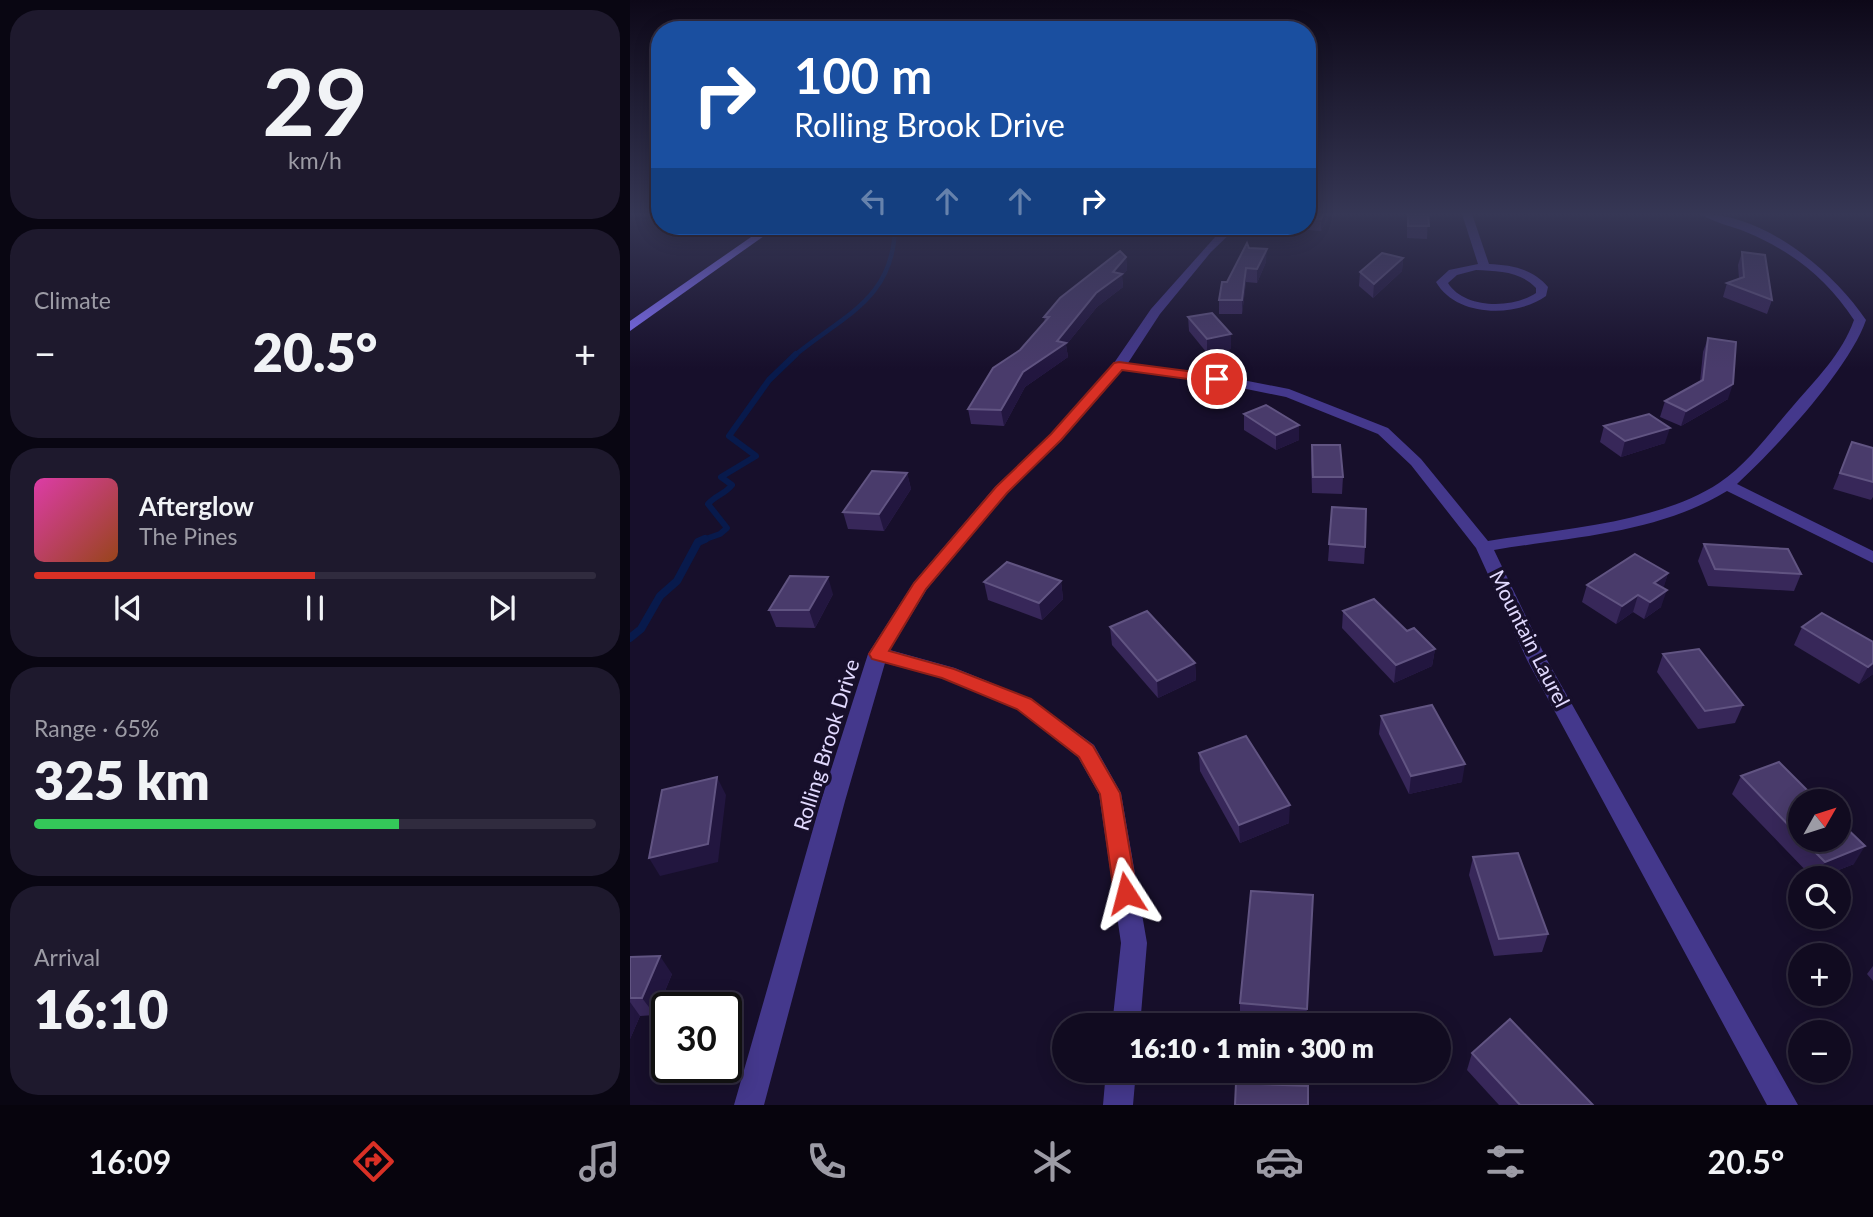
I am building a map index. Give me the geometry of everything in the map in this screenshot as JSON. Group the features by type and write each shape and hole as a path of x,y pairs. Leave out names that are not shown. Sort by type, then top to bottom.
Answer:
{"street":[{"path":"630,327 717,266"},
{"name":"Rolling Brook Drive","path":"749,1105 832,801 878,654 920,586 1001,490 1056,437 1119,366 1155,312 1196,266"},
{"path":"1484,547 1662,516 1695,504 1727,485 1755,459 1835,367 1866,321 1844,293 1812,266"},
{"path":"1485,267 1513,270 1528,276 1542,287 1542,294 1535,301 1520,306 1491,306 1455,297 1443,286 1444,278 1452,272 1485,267"},
{"name":"Mountain Laurel","path":"1119,366 1217,379 1289,393 1383,431 1416,462 1484,547 1537,660 1783,1105"},
{"path":"1727,485 1873,558"},
{"path":"878,654 948,673 1024,704 1086,751 1110,793 1134,943 1127,1013"},
{"path":"1118,1105 1120,1083"}],"building":[{"path":"1101,266 1119,266 1113,272 1122,274 1096,293 1057,341 1066,343 1023,372 1001,410 968,409 993,368 1020,350 1049,317 1044,317 1060,298"},
{"path":"1235,266 1259,266 1257,269 1246,268 1242,300 1219,300 1222,282 1227,282"},
{"path":"1367,266 1395,266 1374,284 1360,272"},
{"path":"1743,266 1767,266 1772,300 1727,283 1744,277"},
{"path":"1212,313 1231,334 1207,339 1188,317"},
{"path":"1708,338 1736,342 1733,384 1686,411 1665,401 1703,380"},
{"path":"1266,405 1299,425 1276,435 1244,414"},
{"path":"1649,414 1670,428 1625,441 1604,426"},
{"path":"1852,442 1873,448 1873,482 1840,473"},
{"path":"1312,445 1340,445 1343,477 1313,477"},
{"path":"872,471 907,473 879,514 843,512"},
{"path":"1332,507 1366,509 1365,547 1329,544"},
{"path":"1704,544 1788,549 1801,574 1715,569"},
{"path":"1635,554 1668,573 1654,583 1667,590 1650,602 1638,595 1622,606 1587,585"},
{"path":"1007,562 1061,581 1039,603 984,582"},
{"path":"790,576 828,577 809,610 769,610"},
{"path":"1374,599 1407,631 1414,628 1435,649 1396,665 1343,611"},
{"path":"1147,611 1195,663 1157,681 1110,627"},
{"path":"1822,613 1873,642 1873,663 1868,667 1802,627"},
{"path":"1699,649 1743,705 1705,711 1663,654"},
{"path":"1432,705 1465,764 1411,776 1381,716"},
{"path":"1246,736 1290,805 1239,825 1199,753"},
{"path":"1779,762 1806,789 1788,789 1788,825 1741,776"},
{"path":"717,777 708,844 649,858 662,790"},
{"path":"1852,834 1865,846 1852,851"},
{"path":"1815,852 1850,852 1825,862"},
{"path":"1518,853 1548,934 1499,939 1473,857"},
{"path":"1251,891 1313,895 1307,1009 1240,1003"},
{"path":"660,956 642,998 630,998 630,957"},
{"path":"1510,1019 1593,1105 1520,1105 1472,1053"},
{"path":"1236,1083 1308,1086 1308,1105 1235,1105"}],"waterway":[{"path":"794,356 862,303 876,289 888,266"},
{"path":"702,540 720,534 727,528 708,504 732,485 721,477 756,456 729,436 769,380 796,354"},
{"path":"630,638 641,629 660,596 677,581 698,542 702,540"}],"route":[{"path":"1126,893 1110,793 1086,751 1024,704 948,673 878,654 920,586 1001,490 1056,437 1119,366 1217,379"}]}
